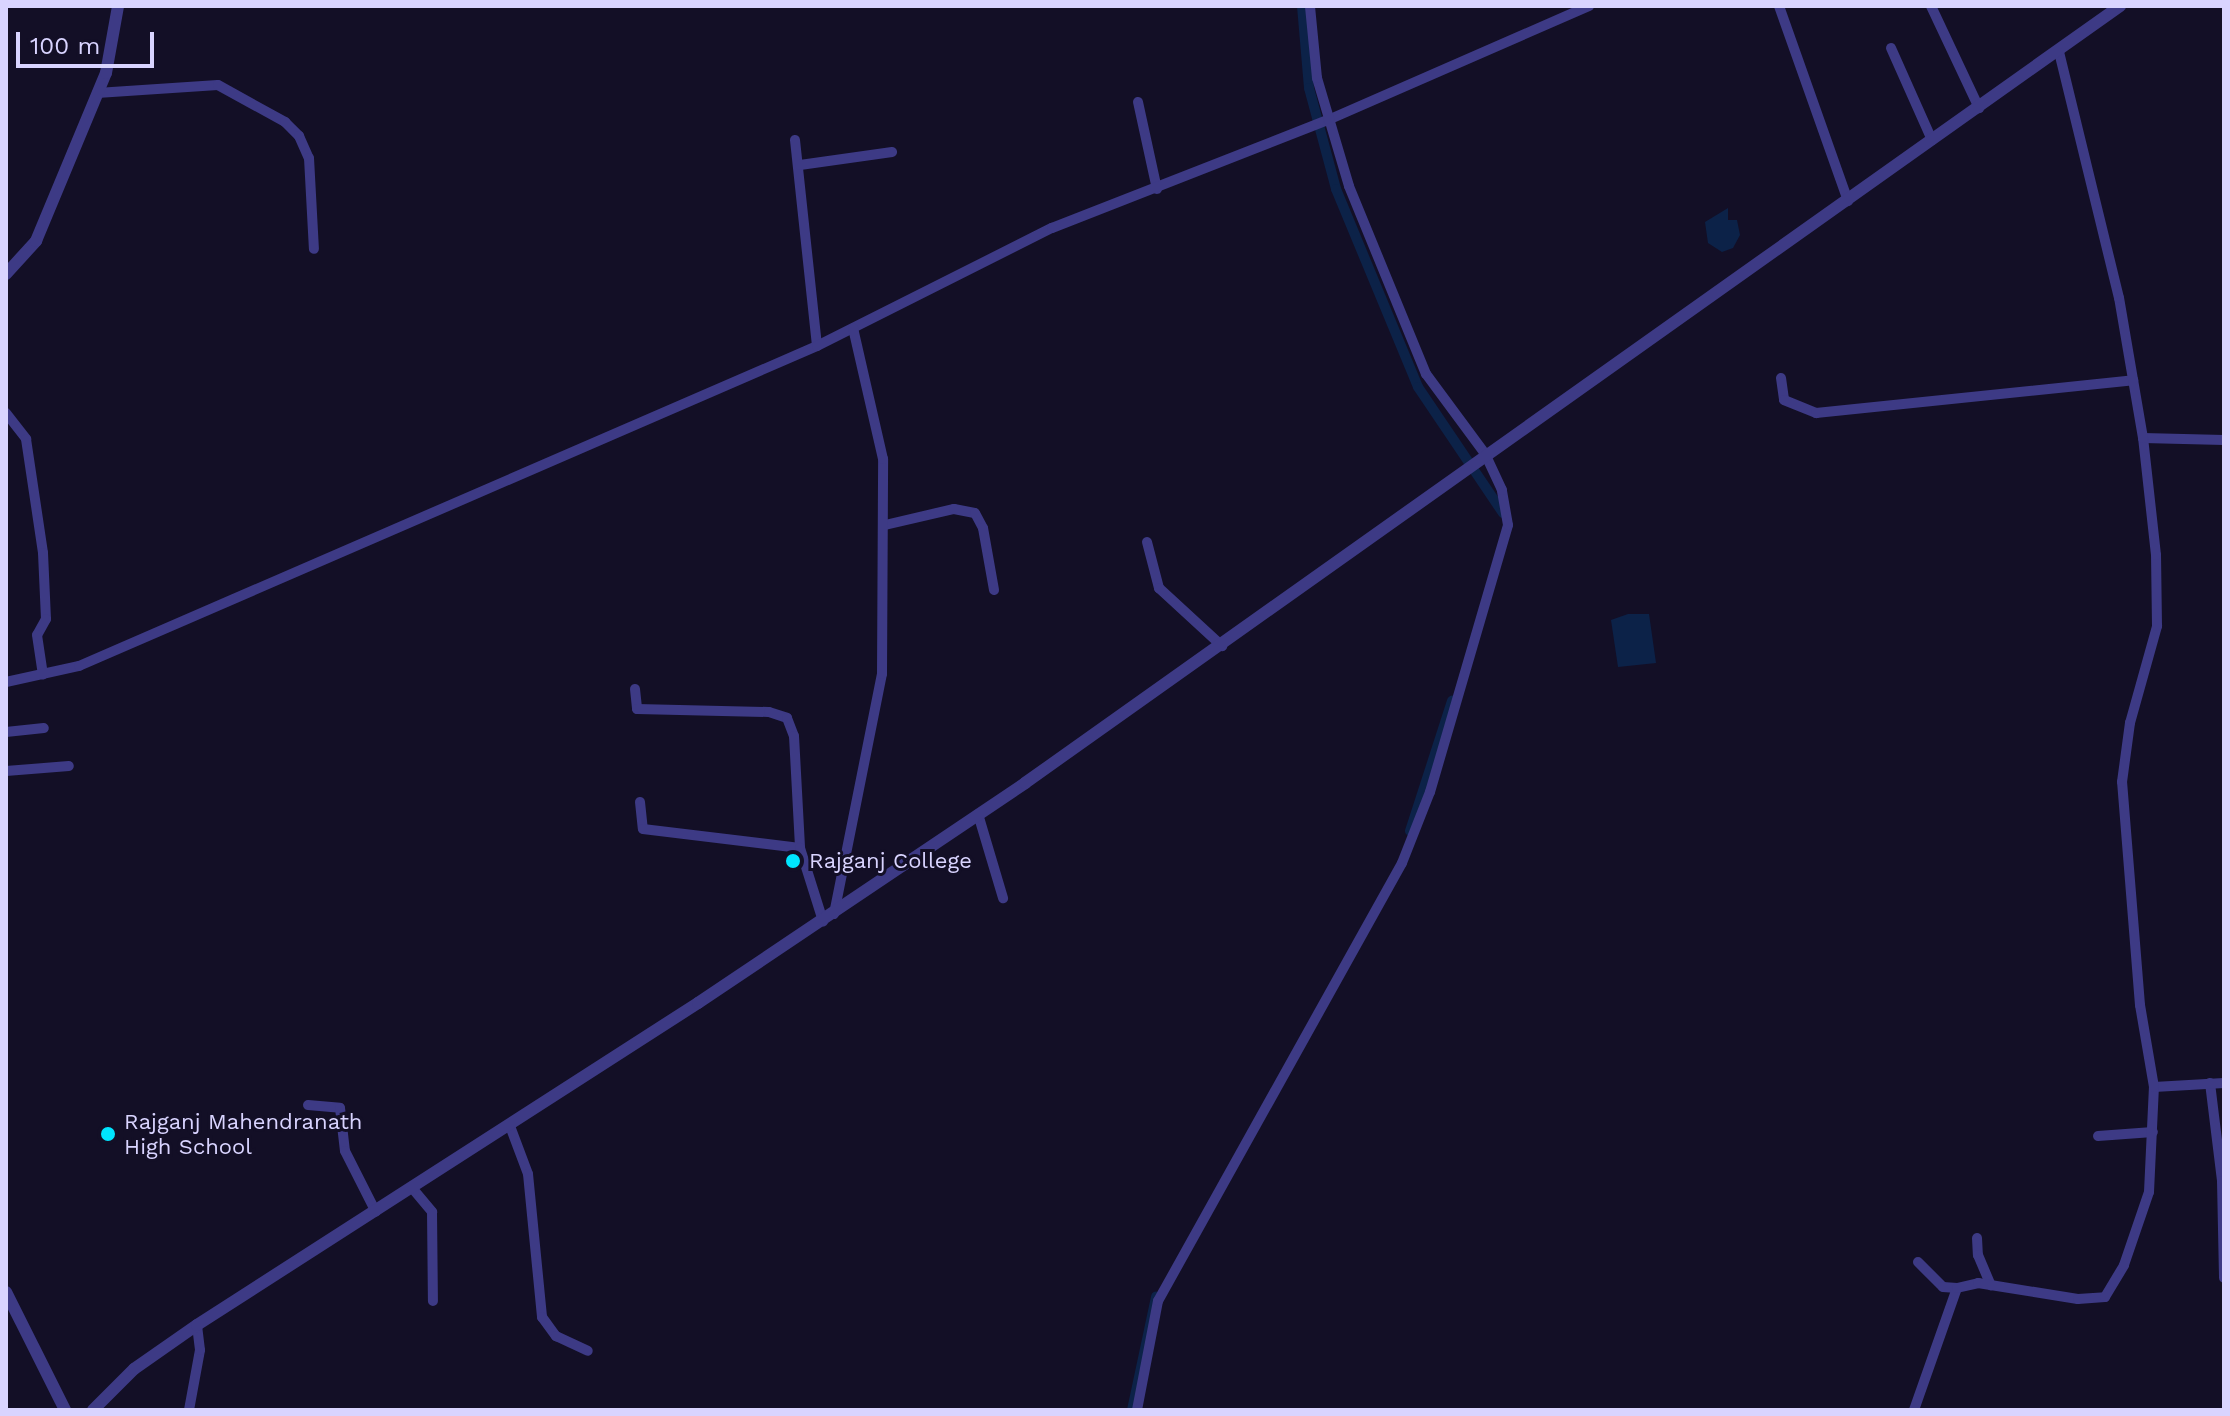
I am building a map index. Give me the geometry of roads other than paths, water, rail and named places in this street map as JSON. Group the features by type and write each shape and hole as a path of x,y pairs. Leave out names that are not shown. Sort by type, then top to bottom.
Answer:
{"street":[{"path":"6,274 32,252 97,93 118,6"},
{"path":"1137,1410 1158,1301 1369,925 1430,792 1508,525 1507,503 1426,374 1321,122 1310,6"},
{"path":"6,682 79,666 817,346 1052,228 1321,122 1589,6"},
{"path":"1779,6 1848,201"},
{"path":"1931,6 1979,108"},
{"path":"93,1410 134,1369 197,1325 413,1189 829,917 1222,646 1478,460 2120,6"},
{"path":"1891,48 1932,140"},
{"path":"1918,1262 1943,1287 1991,1285 2062,1297 2105,1297 2124,1265 2147,1206 2154,1087 2140,1005 2123,810 2130,723 2157,626 2156,555 2133,380 2059,51"},
{"path":"97,93 218,85 285,122 299,136 309,158 314,249"},
{"path":"1138,102 1157,189"},
{"path":"795,140 800,165 808,296 817,346"},
{"path":"800,165 892,152"},
{"path":"829,917 879,703 885,525 881,432 853,328"},
{"path":"1781,378 1784,400 1816,413 2133,380"},
{"path":"6,413 25,432 43,553 46,619 37,635 43,675"},
{"path":"2143,438 2224,440"},
{"path":"885,525 954,509 975,513 983,528 994,590"},
{"path":"1147,542 1159,588 1222,646"},
{"path":"635,689 637,709 769,712 787,718 794,736 800,848 829,917"},
{"path":"6,732 44,728"},
{"path":"6,771 69,766"},
{"path":"640,802 643,829 800,848"},
{"path":"978,814 1003,898"},
{"path":"2210,1083 2222,1181 2224,1278"},
{"path":"2154,1087 2224,1083"},
{"path":"308,1105 340,1108 345,1151 376,1212"},
{"path":"510,1126 528,1174 542,1317 556,1336 588,1351"},
{"path":"2098,1136 2153,1132"},
{"path":"413,1189 432,1212 433,1301"},
{"path":"1977,1238 1978,1255 1991,1285"},
{"path":"1914,1410 1957,1288"},
{"path":"6,1292 65,1410"},
{"path":"189,1410 200,1350 197,1325"}],"water":[{"path":"1728,208 1728,220 1737,220 1740,235 1733,248 1722,252 1708,243 1705,222"},
{"path":"1628,614 1649,614 1656,663 1618,667 1611,620"}],"waterway":[{"path":"1302,6 1309,88 1336,189 1418,387 1503,513"},
{"path":"1410,831 1452,701"},
{"path":"1132,1410 1156,1297"}],"place":[{"name":"Rajganj College","path":"793,861"},
{"name":"Rajganj Mahendranath High School","path":"108,1134"}]}
